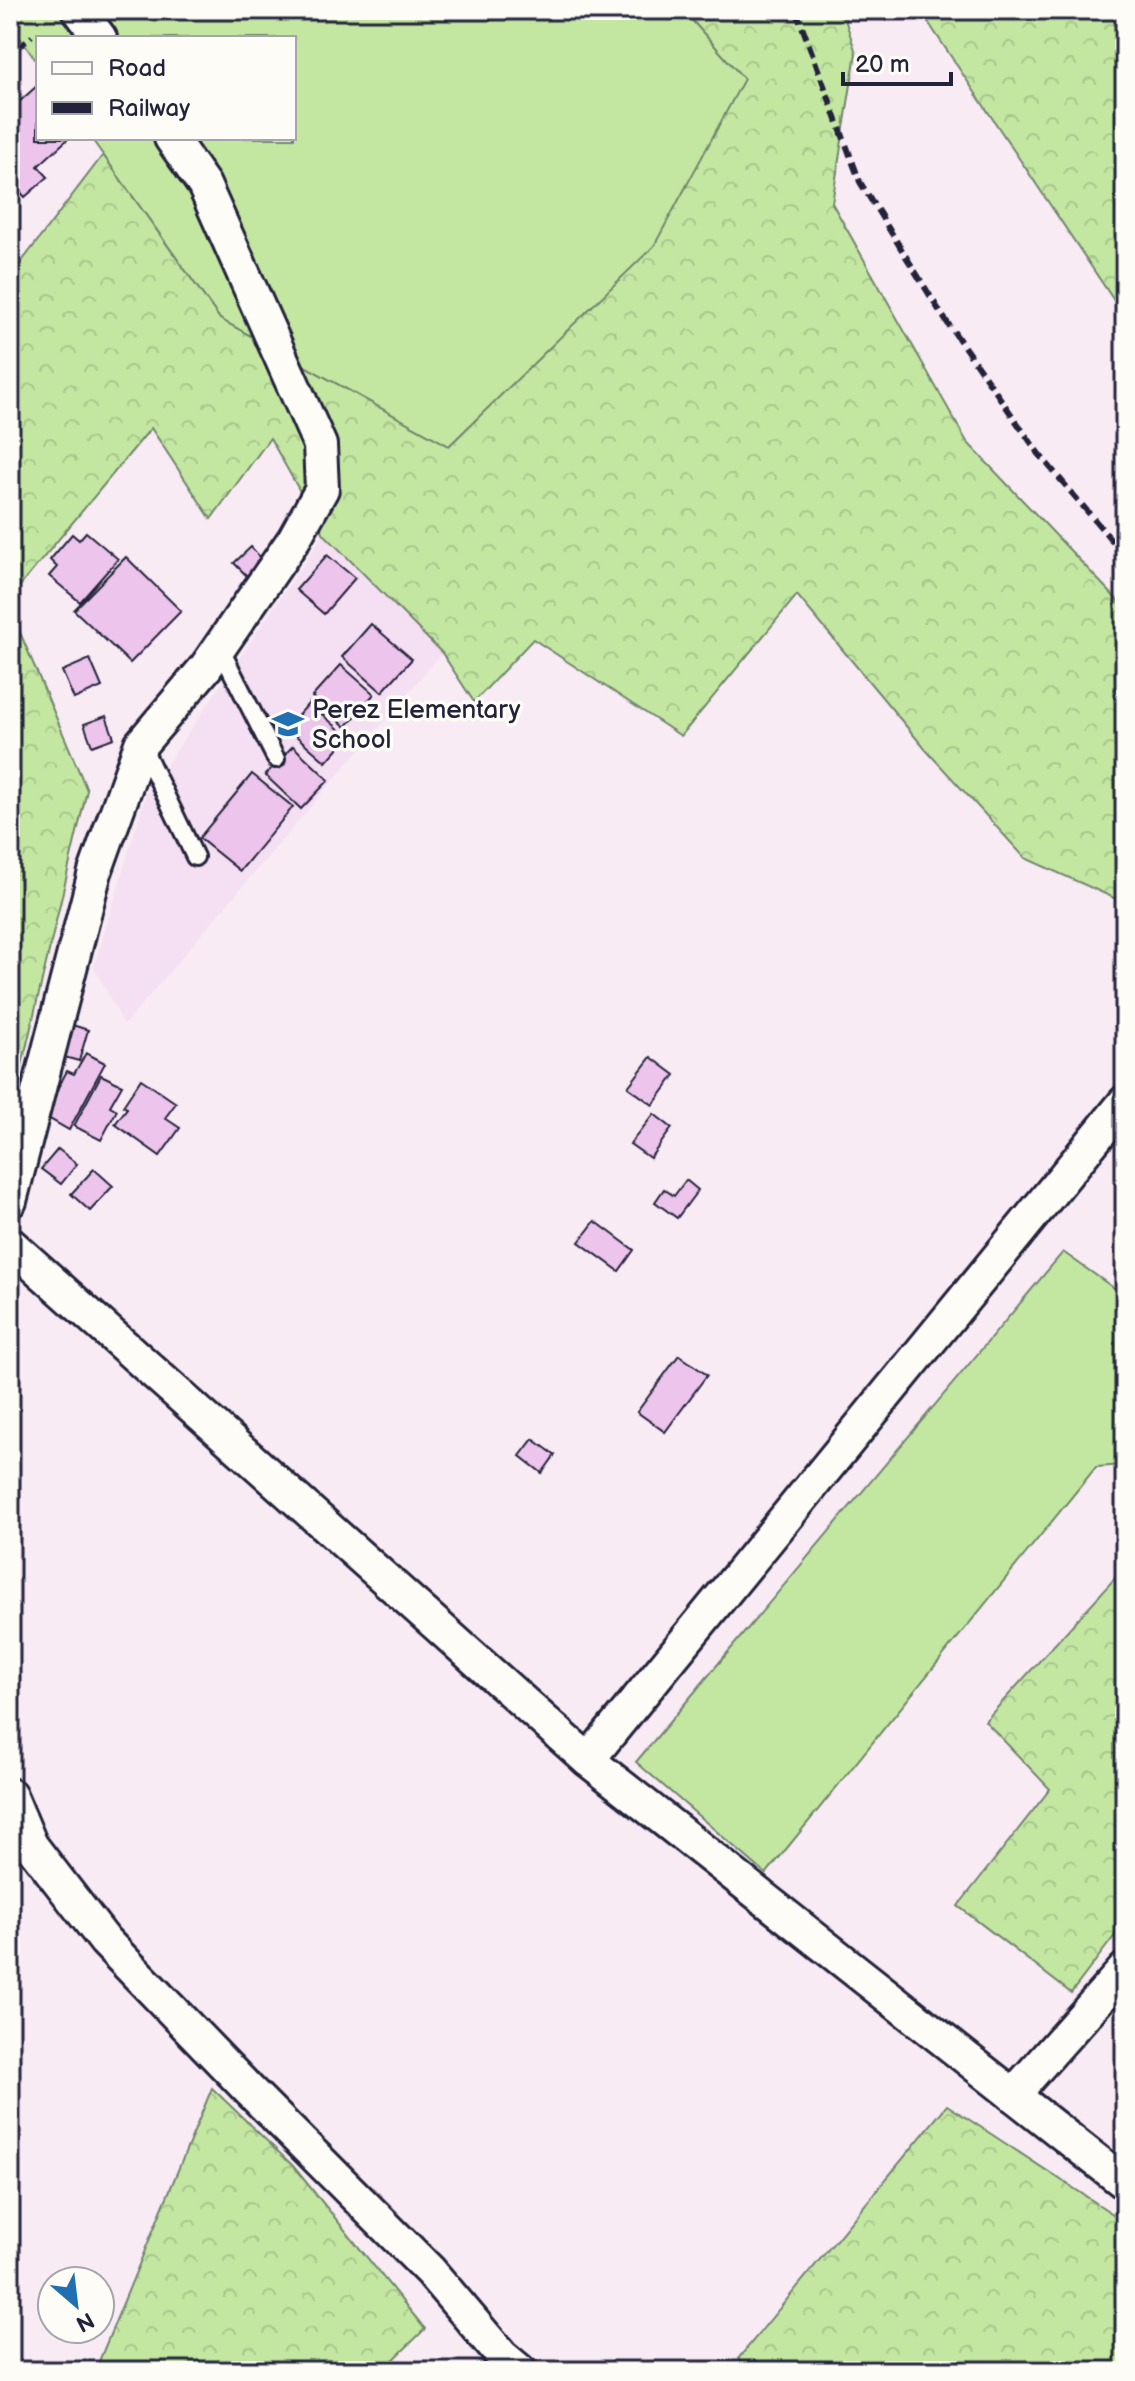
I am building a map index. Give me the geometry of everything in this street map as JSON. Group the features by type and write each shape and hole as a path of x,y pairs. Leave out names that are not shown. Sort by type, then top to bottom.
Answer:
{"street":[{"path":"79,10 98,36"},
{"path":"10,1201 95,872 141,744 182,698 220,648 294,539 322,489 320,445 204,185 172,140"},
{"path":"588,1760 1125,1102"},
{"path":"10,1244 588,1760 1125,2183"},
{"path":"10,1795 31,1845 105,1941 430,2271 503,2366"},
{"path":"1013,2095 1125,1969"}],"lane":[{"path":"220,648 276,759"},
{"path":"141,744 195,857"}],"path":[{"path":"10,56 32,36"}],"shaded area":[{"name":"Perez Elementary School","path":"324,534 442,653 124,1025 94,967 146,795"}],"green space":[{"path":"10,10 683,10 745,79 655,246 449,446 220,319 92,140 296,140 296,36 36,36 36,60 10,24"},
{"path":"683,10 842,10 856,53 832,203 967,442 1125,608 1125,903 1025,858 926,750 797,595 681,736 533,639 474,702 442,653 324,534 270,438 211,519 151,428 10,598 10,277 103,155 220,319 449,446 654,246 744,79"},
{"path":"920,10 1125,10 1125,317"},
{"path":"10,609 87,790 10,1116"},
{"path":"1063,1252 1125,1296 1125,1465 1096,1467 766,1874 636,1762"},
{"path":"1125,1567 1125,1922 1071,1993 958,1906 1050,1789 985,1721"},
{"path":"212,2088 293,2166 425,2329 382,2371 95,2371 106,2345 116,2345 116,2320"},
{"path":"947,2105 1125,2222 1125,2371 752,2371 738,2359"}],"building":[{"path":"36,87 36,140 67,140 38,166 48,177 25,197 10,180 10,110"},
{"path":"86,532 118,559 80,602 49,576 57,567 50,560 72,534 79,540"},
{"path":"251,547 267,565 251,580 234,563"},
{"path":"327,555 355,578 324,614 296,590"},
{"path":"126,557 181,611 130,663 74,610"},
{"path":"371,624 412,659 382,692 342,657"},
{"path":"90,659 102,687 74,699 62,671"},
{"path":"341,665 374,694 346,727 312,697"},
{"path":"309,703 348,737 326,762 287,728"},
{"path":"106,716 114,738 92,746 84,724"},
{"path":"293,746 329,780 301,809 265,775"},
{"path":"252,774 293,807 240,871 199,838"},
{"path":"63,1022 88,1030 79,1061 53,1054"},
{"path":"86,1053 105,1063 69,1130 43,1115 67,1071 74,1074"},
{"path":"651,1057 675,1075 653,1105 628,1087"},
{"path":"101,1075 122,1085 110,1106 117,1110 101,1140 74,1126"},
{"path":"141,1079 176,1103 165,1118 180,1128 160,1156 115,1124"},
{"path":"654,1114 672,1128 650,1158 630,1144"},
{"path":"58,1149 77,1164 61,1184 41,1169"},
{"path":"94,1169 113,1186 90,1211 71,1194"},
{"path":"686,1180 698,1190 677,1218 655,1202 664,1189 674,1196"},
{"path":"595,1221 634,1250 619,1271 579,1242"},
{"path":"679,1355 707,1375 665,1432 637,1412"},
{"path":"533,1439 555,1455 542,1473 520,1456"}],"railway":[{"path":"796,10 860,182 942,315 1039,454 1125,556"}],"place":[{"name":"Perez Elementary School","path":"288,724"}]}
